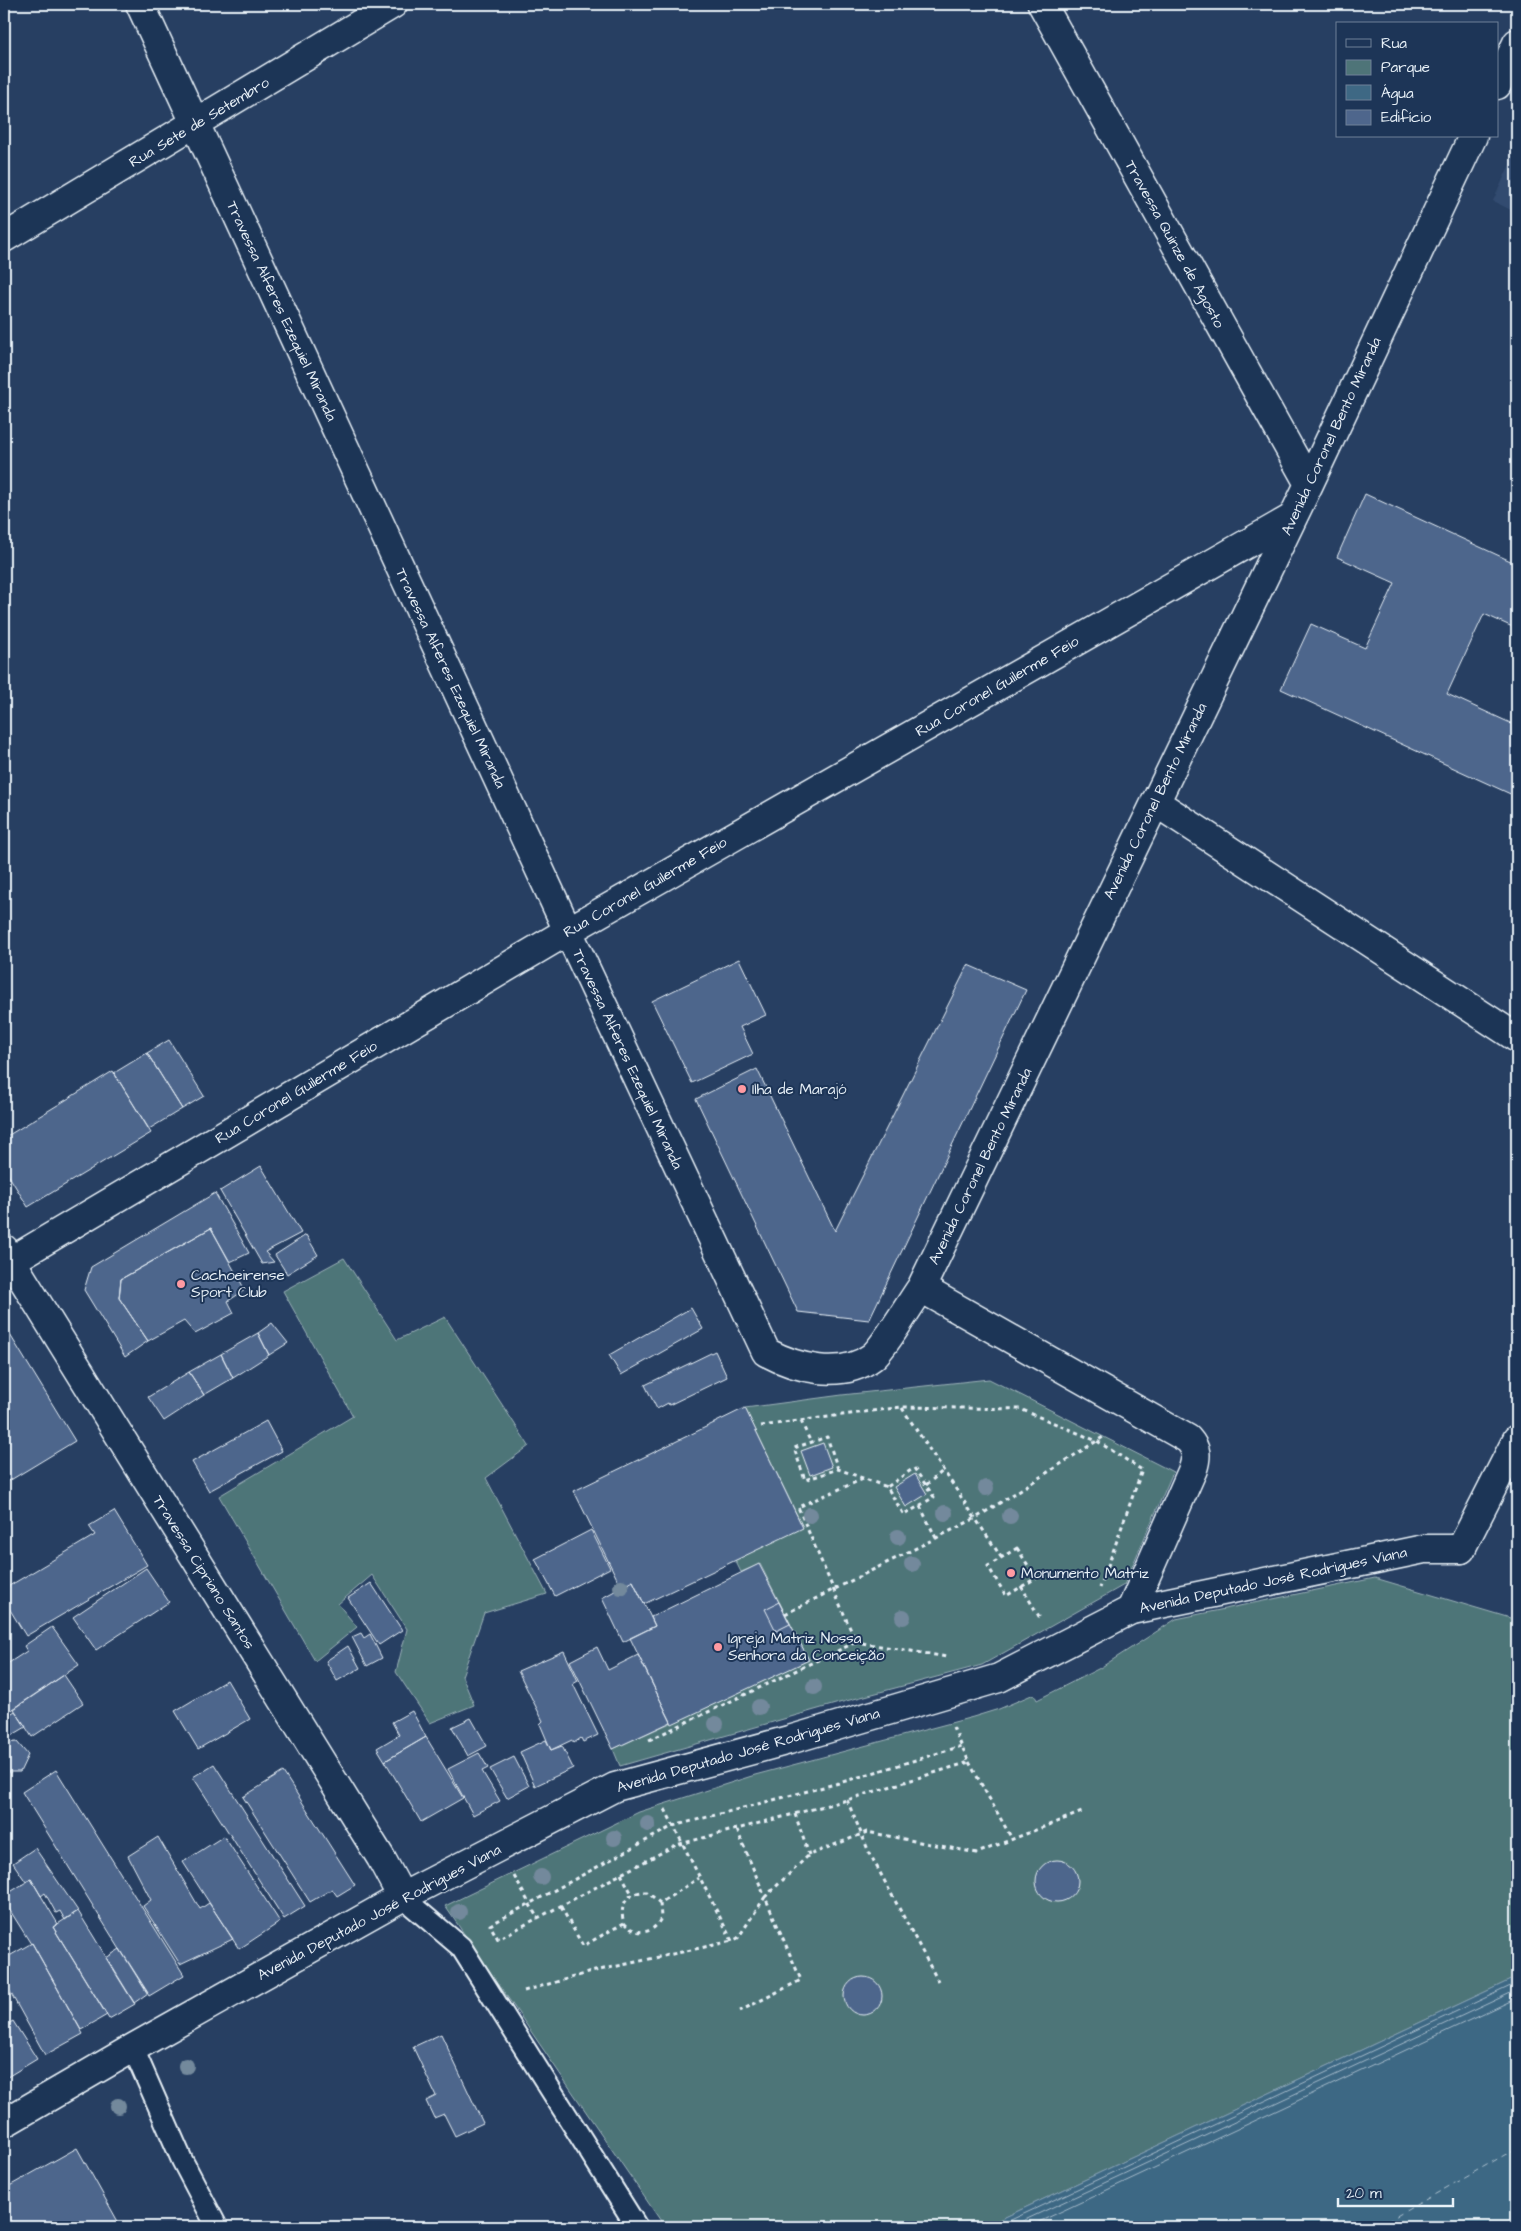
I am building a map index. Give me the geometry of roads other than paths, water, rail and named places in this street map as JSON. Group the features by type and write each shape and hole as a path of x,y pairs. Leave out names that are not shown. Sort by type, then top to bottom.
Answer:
{"street":[{"name":"Travessa Alferes Ezequiel Miranda","path":"140,4 568,931 766,1352"},
{"name":"Rua Sete de Setembro","path":"4,238 393,4"},
{"name":"Travessa Quinze de Agosto","path":"1042,4 1309,484"},
{"path":"1498,83 1517,43"},
{"name":"Avenida Coronel Bento Miranda","path":"766,1352 786,1363 808,1368 849,1368 872,1356 921,1288 1309,484 1472,138"},
{"name":"Rua Coronel Guilerme Feio","path":"6,1259 568,931 1292,518"},
{"path":"1155,802 1517,1038"},
{"name":"Travessa Cipriano Santos","path":"6,1259 370,1841 402,1897"},
{"path":"921,1288 1188,1439 1196,1448 1197,1457 1193,1469 1131,1610"},
{"name":"Avenida Deputado José Rodrigues Viana","path":"4,2123 133,2048 402,1897 614,1787 779,1742 999,1678 1131,1610 1424,1549 1460,1549 1517,1438"}],"lane":[{"path":"402,1897 461,1947 638,2227"},
{"path":"133,2048 182,2160 217,2227"}],"water":[{"path":"1517,1977 1517,2227 984,2227"}],"place":[{"name":"Ilha de Marajó","path":"742,1089"},
{"name":"Cachoeirense Sport Club","path":"181,1284"},
{"name":"Monumento Matriz","path":"1011,1573"},
{"name":"Igreja Matriz Nossa Senhora da Conceição","path":"718,1647"}]}
